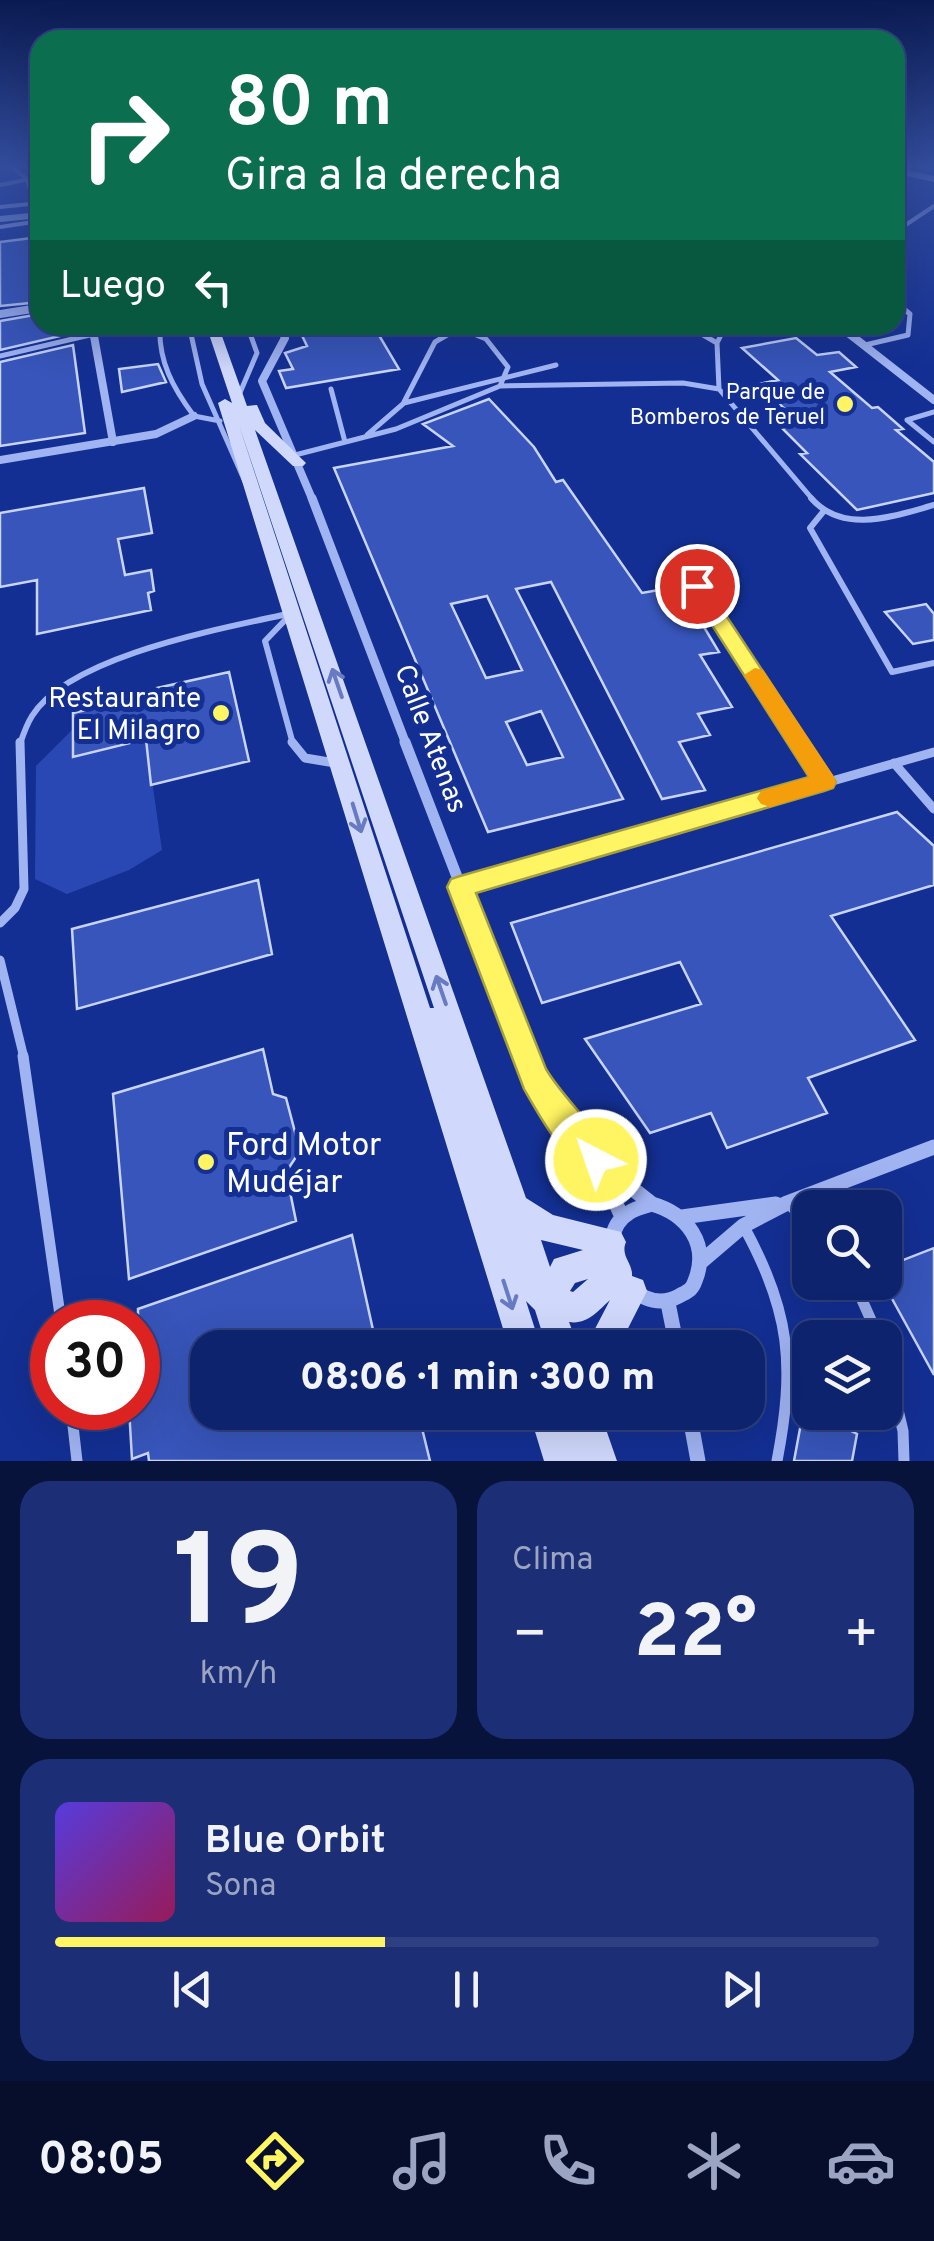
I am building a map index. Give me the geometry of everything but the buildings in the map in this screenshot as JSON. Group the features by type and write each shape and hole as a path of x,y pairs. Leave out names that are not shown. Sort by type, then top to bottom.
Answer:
{"main road":[{"path":"203,335 518,1330"},
{"path":"220,335 555,1330"},
{"path":"240,392 258,425 296,459"},
{"path":"391,925 446,1051 522,1277 548,1302 578,1308 619,1256"},
{"path":"514,1207 548,1228 619,1256"},
{"path":"605,1330 619,1256"},
{"path":"552,1430 561,1461"},
{"path":"571,1430 580,1461"},
{"path":"590,1430 600,1461"}],"street":[{"path":"0,314 30,310"},
{"path":"94,335 113,442"},
{"path":"264,374 284,335"},
{"path":"852,335 934,400"},
{"name":"Calle Atenas","path":"264,374 262,381 296,459 535,1078 551,1106 596,1160"},
{"path":"0,460 156,434 194,416"},
{"path":"702,1261 744,1226 787,1203 934,1147"},
{"path":"596,1160 652,1204 682,1217 787,1203"},
{"path":"596,1160 619,1256 655,1303 668,1303 692,1289 702,1261 700,1244 682,1217"},
{"path":"619,1256 630,1210 652,1204"},
{"path":"668,1303 673,1330"},
{"path":"692,1430 698,1461"}],"lane":[{"path":"865,345 908,335 910,314 905,310"},
{"path":"0,356 75,335"},
{"path":"159,335 168,382 194,416 220,421"},
{"path":"191,335 202,384 240,477 255,496"},
{"path":"251,335 264,374"},
{"path":"364,438 404,403 435,342 444,335"},
{"path":"477,335 486,339 508,367 500,386"},
{"path":"702,335 717,344"},
{"path":"721,335 717,344 719,389 823,512 872,522 934,505"},
{"path":"240,392 257,353"},
{"path":"404,403 556,365"},
{"path":"296,459 396,429 500,386 683,383 719,389"},
{"path":"331,389 345,442"},
{"path":"934,412 907,420 934,442"},
{"path":"823,512 810,528 892,672 934,663"},
{"path":"697,586 824,782"},
{"path":"292,613 264,641 293,746 305,758 340,764"},
{"path":"0,923 24,889 20,742 43,706 86,674 127,653 292,613"},
{"path":"460,887 934,752"},
{"path":"894,763 934,809"},
{"path":"0,960 26,1056 58,1300"},
{"path":"787,1203 792,1208"},
{"path":"744,1226 769,1272 790,1337 792,1374 777,1461"},
{"path":"902,1427 904,1461"},
{"path":"74,1430 78,1461"}],"shaded area":[{"path":"73,729 73,757 146,739 162,850 129,870 67,894 35,879 36,766"}],"slow traffic":[{"path":"755,675 824,782 770,798"}],"place":[{"name":"Parque de Bomberos de Teruel","path":"845,404"},
{"name":"Restaurante El Milagro","path":"221,713"},
{"name":"Ford Motor Mudéjar","path":"206,1162"}],"route":[{"path":"596,1160 551,1106 535,1078 460,887 824,782 697,586"}]}
